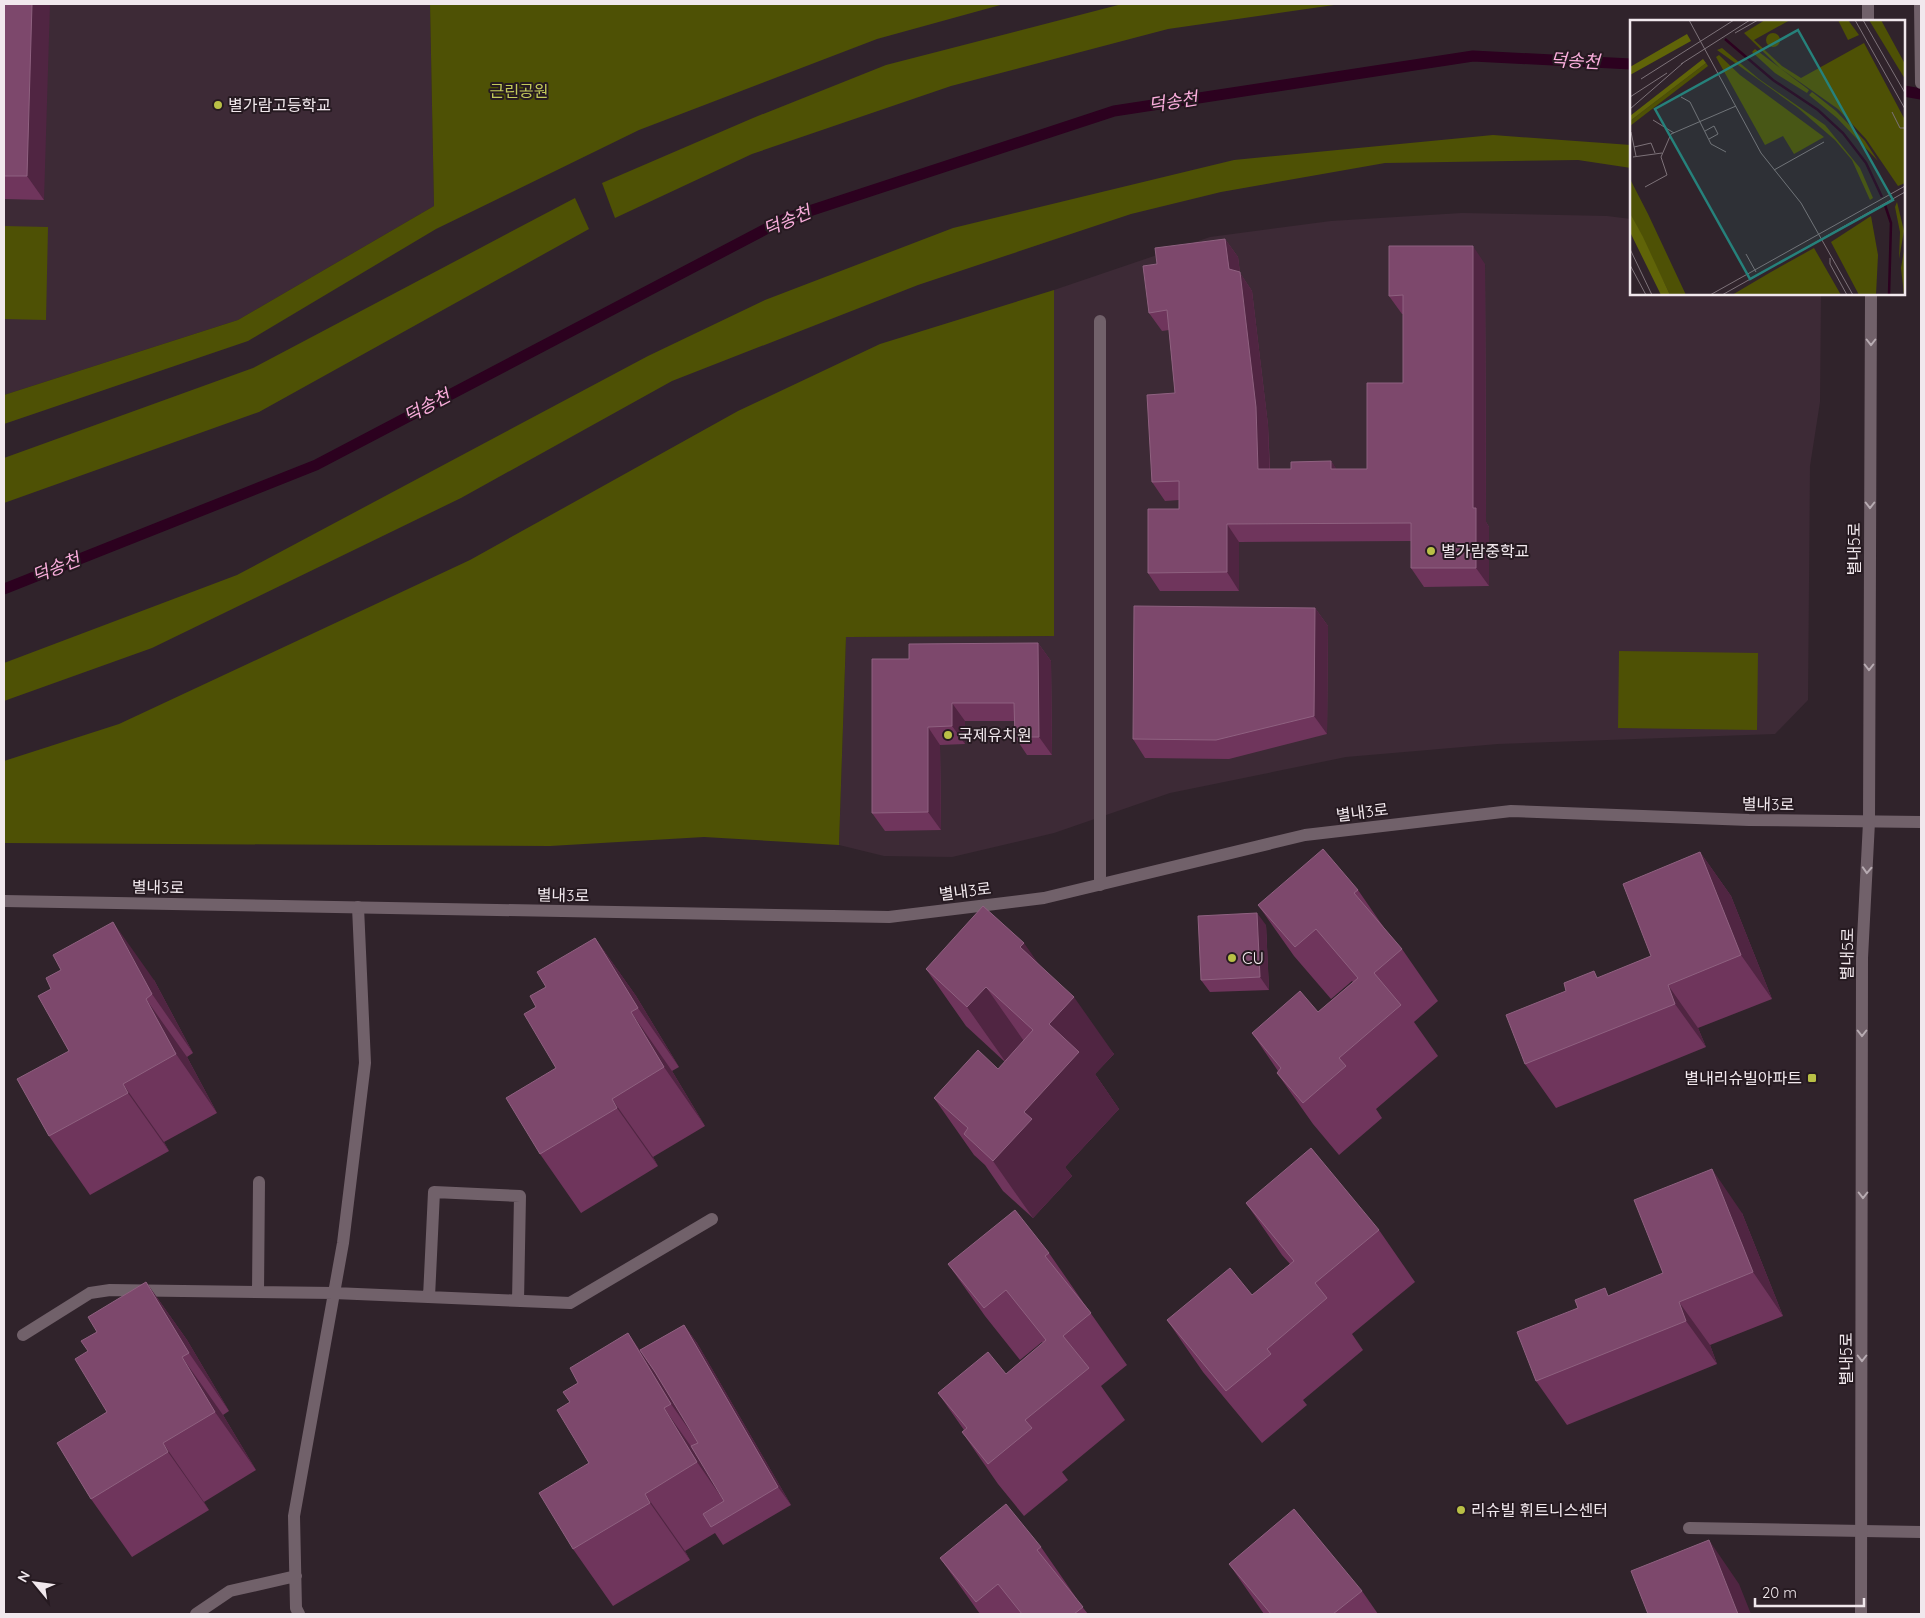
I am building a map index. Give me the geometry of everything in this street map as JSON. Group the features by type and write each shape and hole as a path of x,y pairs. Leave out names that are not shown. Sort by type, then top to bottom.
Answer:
{"street":[{"path":"1868,4 1868,20"},
{"path":"1920,4 1921,83"},
{"name":"별내5로","path":"1861,1614 1862,958 1869,822 1871,295"},
{"path":"1100,320 1100,885"},
{"name":"별내3로","path":"4,901 889,917 1044,898 1305,836 1511,811 1749,820 1921,822"},
{"path":"299,1614 296,1608 294,1516 342,1243 365,1063 358,907"},
{"path":"258,1292 259,1182"},
{"path":"429,1297 434,1192 520,1196 518,1301"},
{"path":"23,1335 90,1293 110,1290 334,1293 570,1303 712,1219"},
{"path":"1690,1528 1921,1532"},
{"path":"196,1614 230,1592 296,1576"}],"shaded area":[{"name":"별가람고등학교","path":"4,4 430,4 434,206 238,320 4,395"},
{"name":"별가람중학교","path":"1462,213 1607,216 1630,219 1630,295 1821,295 1820,402 1810,466 1808,700 1775,734 1498,744 1346,757 1170,793 1054,833 952,857 884,856 839,845 846,637 1054,636 1054,290 1210,237 1331,221"}],"green space":[{"name":"근린공원","path":"430,4 1004,4 877,39 639,130 436,229 248,341 4,424 4,395 238,320 434,206"},
{"path":"1122,4 1341,4 1168,29 951,86 752,154 615,218 602,183 753,118 886,65"},
{"path":"1493,135 1630,145 1630,168 1578,160 1385,163 1221,192 1131,214 918,285 672,381 461,498 152,648 4,701 4,663 237,575 648,356 765,300 953,228 1234,160"},
{"path":"575,198 589,229 259,412 4,503 4,458 253,368"},
{"path":"4,226 48,227 46,320 4,319"},
{"path":"1054,290 1054,636 846,637 839,845 704,837 550,846 4,843 4,761 119,724 470,560 738,411 880,344"},
{"path":"1619,651 1758,653 1757,730 1618,728"}],"building":[{"path":"4,4 32,4 27,176 4,176"},
{"path":"1225,239 1229,269 1240,272 1256,407 1258,469 1291,469 1291,462 1331,461 1331,469 1367,469 1367,383 1403,383 1403,295 1389,296 1389,246 1473,246 1473,508 1476,508 1476,568 1411,568 1411,523 1227,524 1227,572 1148,573 1148,509 1179,509 1179,481 1152,482 1147,395 1175,393 1167,310 1149,313 1143,266 1157,264 1155,248"},
{"path":"1134,606 1315,608 1314,716 1216,740 1133,739"},
{"path":"1038,643 1039,737 1015,737 1014,703 952,703 952,726 928,727 928,812 872,813 872,659 909,659 909,644"},
{"path":"1323,849 1358,890 1354,893 1402,949 1374,973 1401,1005 1339,1058 1346,1066 1303,1103 1277,1073 1281,1068 1252,1033 1300,991 1318,1012 1358,978 1316,929 1295,947 1258,905"},
{"path":"1700,852 1741,955 1668,985 1675,1004 1525,1064 1506,1015 1566,991 1564,983 1594,971 1597,978 1651,956 1623,884"},
{"path":"983,906 1024,943 1020,947 1074,997 1049,1024 1079,1052 1024,1112 1032,1119 993,1161 964,1134 968,1128 934,1098 978,1050 998,1069 1033,1030 986,987 967,1007 926,969"},
{"path":"1257,913 1260,977 1201,980 1198,916"},
{"path":"113,922 152,994 146,999 176,1054 123,1084 128,1093 49,1136 17,1079 69,1051 38,996 51,989 46,978 61,970 53,955"},
{"path":"595,938 638,1008 631,1012 664,1067 612,1099 617,1108 540,1154 506,1098 556,1068 524,1014 536,1007 530,996 546,987 537,972"},
{"path":"1311,1148 1379,1230 1315,1283 1327,1298 1267,1349 1271,1354 1226,1391 1167,1320 1230,1268 1252,1295 1294,1261 1246,1203"},
{"path":"1712,1169 1753,1272 1679,1302 1686,1321 1536,1381 1517,1332 1578,1308 1575,1300 1605,1288 1608,1296 1663,1273 1634,1200"},
{"path":"1015,1210 1049,1253 1045,1256 1091,1313 1063,1336 1089,1368 1025,1420 1032,1428 988,1464 962,1432 967,1428 938,1393 988,1352 1006,1374 1046,1340 1006,1290 984,1308 948,1264"},
{"path":"146,1282 189,1353 182,1357 215,1412 163,1443 168,1452 91,1499 57,1443 107,1412 75,1359 88,1351 81,1341 97,1332 88,1317"},
{"path":"684,1325 778,1487 711,1527 703,1514 724,1501 691,1446 698,1443 640,1350"},
{"path":"628,1333 671,1404 664,1408 697,1462 645,1494 650,1503 573,1549 539,1493 589,1463 557,1410 570,1402 563,1392 578,1383 570,1368"},
{"path":"1006,1504 1041,1547 1037,1550 1083,1607 1074,1614 1022,1614 998,1584 976,1602 940,1558"},
{"path":"1294,1509 1362,1591 1333,1614 1271,1614 1229,1564"},
{"path":"1709,1540 1738,1614 1648,1614 1631,1571"}],"waterway":[{"name":"덕송천","path":"4,589 316,465 785,219 1114,111 1473,56 1630,64"},
{"name":"덕송천","path":"1905,91 1921,94"}],"place":[{"name":"별가람고등학교","path":"218,105"},
{"name":"별가람중학교","path":"1431,551"},
{"name":"국제유치원","path":"948,735"},
{"name":"CU","path":"1232,958"},
{"name":"별내리슈빌아파트","path":"1812,1078"},
{"name":"리슈빌 휘트니스센터","path":"1461,1510"}]}
